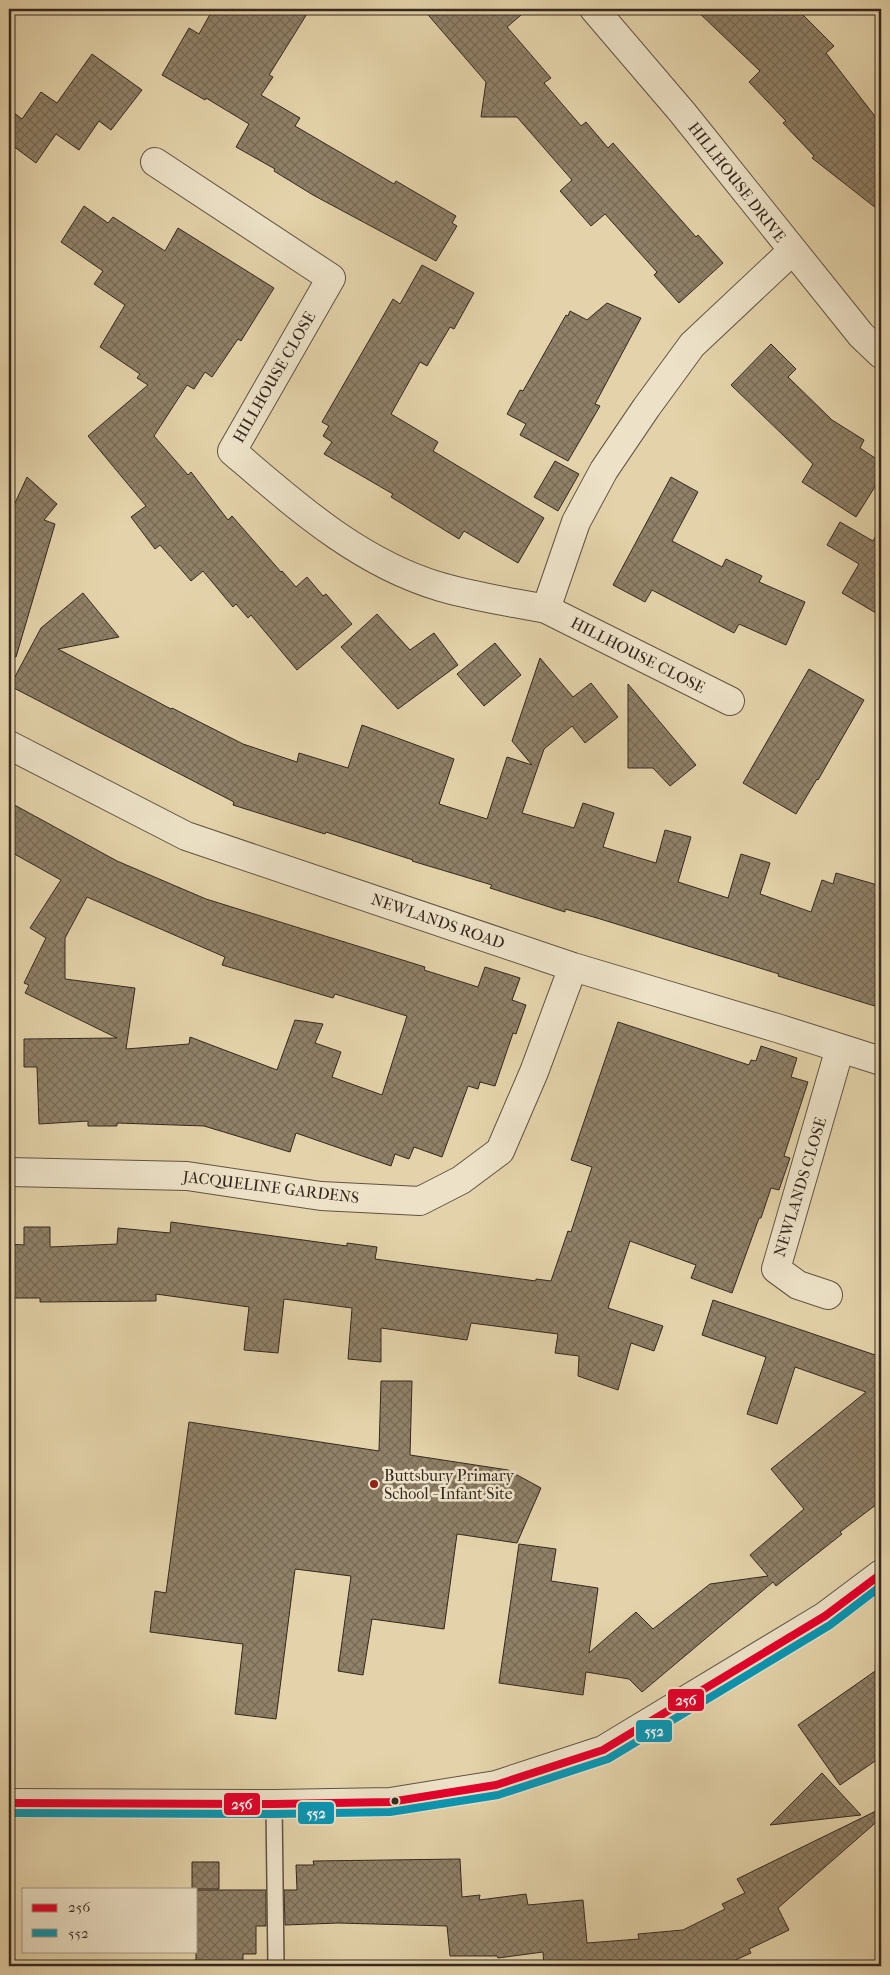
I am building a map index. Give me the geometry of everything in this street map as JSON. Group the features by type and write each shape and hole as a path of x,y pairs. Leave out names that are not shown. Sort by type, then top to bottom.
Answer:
{"street":[{"name":"HILLHOUSE DRIVE","path":"594,9 682,112 860,335 881,354"},
{"name":"HILLHOUSE CLOSE","path":"155,162 331,278 232,450 300,510 366,556 401,573 441,587 546,609 730,702"},
{"path":"546,609 576,522 604,470 646,408 692,345 792,251"},
{"name":"NEWLANDS ROAD","path":"9,745 186,836 574,967 881,1061"},
{"name":"JACQUELINE GARDENS","path":"9,1172 187,1176 321,1196 420,1201 461,1180 500,1151 534,1072 574,967"},
{"name":"NEWLANDS CLOSE","path":"828,1295 798,1285 776,1269 840,1048"},
{"path":"9,1803 274,1804 390,1802 496,1785 602,1750 824,1616 881,1574"}],"lane":[{"path":"274,1804 276,1966"}],"building":[{"path":"213,9 310,9 269,75 273,77 261,95 300,118 295,126 394,184 396,181 456,216 452,223 457,226 436,261 313,195 274,171 275,169 236,147 249,124 206,98 205,100 162,75 189,28 199,34"},
{"path":"423,9 528,9 507,27 551,78 544,83 581,126 586,122 608,148 613,143 696,237 698,235 723,263 679,303 654,275 657,272 605,214 591,226 560,191 572,180 517,117 481,117 486,82"},
{"path":"695,9 797,9 834,46 826,53 881,124 881,212 812,158 814,156 783,123 786,121 749,82 760,71"},
{"path":"92,54 142,90 111,130 99,121 79,150 56,134 36,163 9,143 9,109 22,119 41,92 57,103"},
{"path":"84,206 108,223 113,217 165,251 178,228 274,288 241,341 238,339 212,377 205,372 194,389 187,385 154,436 188,475 191,472 228,520 232,516 296,587 307,577 323,596 326,594 352,624 297,670 251,615 248,618 236,604 233,607 203,571 191,581 160,545 155,549 131,517 146,506 88,436 148,385 137,378 140,374 100,347 125,305 94,284 103,271 61,242"},
{"path":"422,265 474,293 454,329 450,327 427,366 420,362 391,414 438,442 433,451 544,518 518,563 464,531 459,539 391,497 393,494 324,454 332,442 323,436 329,426 322,422 393,299 400,304"},
{"path":"607,303 641,318 595,404 600,406 568,461 520,435 526,424 507,414 520,390 523,391 566,315 568,316 570,311 587,320"},
{"path":"771,344 796,369 788,377 832,420 864,440 860,448 881,462 881,477 856,517 802,482 813,464 731,385"},
{"path":"555,461 579,474 558,511 534,497"},
{"path":"27,477 57,504 44,520 55,524 16,657 9,656 9,516"},
{"path":"671,477 698,492 672,541 722,567 726,559 762,576 759,582 805,602 786,645 739,624 734,633 652,590 645,602 613,585"},
{"path":"840,522 873,541 881,527 881,616 842,593 859,564 827,545"},
{"path":"83,593 119,637 58,649 171,709 243,744 297,762 299,753 348,768 362,725 454,759 439,804 487,819 507,757 532,765 512,741 540,658 573,697 591,683 618,717 585,743 572,726 544,749 522,813 574,828 583,803 614,813 603,847 656,863 665,830 691,837 678,882 728,898 741,854 770,863 760,894 811,912 822,880 833,884 836,873 881,886 881,1008 778,976 779,974 597,918 565,909 565,912 490,888 492,885 326,832 325,834 233,805 234,802 10,686 41,628"},
{"path":"377,614 410,650 434,633 458,665 398,709 341,647"},
{"path":"495,643 521,675 484,706 457,674"},
{"path":"809,669 864,700 796,814 743,783"},
{"path":"628,684 696,765 670,786 653,768 628,768"},
{"path":"9,802 117,861 206,899 425,967 424,970 478,987 485,967 520,978 512,1000 526,1005 516,1034 513,1033 495,1086 480,1082 478,1089 468,1086 442,1157 414,1147 409,1159 395,1154 391,1166 296,1133 290,1152 204,1126 117,1123 117,1126 88,1126 88,1121 39,1124 37,1067 24,1067 24,1039 117,1038 25,993 29,985 24,983 46,938 30,928 61,880 9,851","holes":["87,897 225,957 222,965 333,998 335,994 407,1016 382,1095 332,1077 341,1052 315,1043 323,1024 295,1020 277,1070 190,1037 189,1044 126,1049 135,988 65,979 65,938"]},
{"path":"618,1022 749,1065 751,1060 756,1061 761,1046 797,1058 791,1077 808,1082 784,1156 790,1158 779,1190 771,1188 732,1293 691,1278 696,1265 630,1241 608,1308 663,1326 654,1351 631,1343 618,1390 578,1376 579,1356 555,1353 558,1334 471,1323 467,1340 381,1328 381,1362 348,1359 352,1308 284,1299 278,1353 244,1350 249,1307 156,1294 156,1301 40,1302 40,1298 9,1298 9,1244 24,1245 24,1227 50,1227 50,1247 117,1244 118,1228 170,1233 171,1222 347,1246 347,1243 377,1247 375,1259 536,1281 536,1279 551,1281 568,1231 571,1232 592,1167 571,1160"},
{"path":"713,1300 881,1357 881,1501 840,1532 842,1534 776,1586 773,1582 642,1692 629,1679 586,1672 583,1695 499,1683 519,1544 556,1549 551,1581 598,1588 589,1653 636,1612 653,1629 710,1584 768,1576 750,1555 804,1509 771,1469 866,1392 795,1367 777,1424 747,1414 766,1357 702,1335"},
{"path":"381,1381 412,1381 410,1455 508,1470 541,1488 517,1543 457,1534 444,1629 372,1619 363,1675 338,1671 351,1576 295,1569 276,1719 235,1714 243,1644 150,1632 155,1591 166,1593 189,1422 379,1451"},
{"path":"881,1667 881,1757 840,1785 798,1725"},
{"path":"822,1773 861,1815 770,1825"},
{"path":"878,1810 881,1818 778,1908 789,1930 749,1949 751,1953 722,1966 544,1966 543,1952 498,1958 497,1956 450,1956 447,1926 338,1923 285,1925 284,1890 297,1890 296,1865 314,1865 313,1861 460,1859 462,1897 480,1895 479,1900 526,1894 528,1905 583,1900 587,1943 639,1939 638,1934 683,1930 725,1909 722,1904 745,1893 737,1879"},
{"path":"192,1862 219,1862 219,1889 192,1888"},
{"path":"198,1890 266,1890 266,1926 256,1926 256,1954 243,1954 243,1966 196,1966 196,1952 198,1952"}],"transit line":[{"name":"256","path":"9,1803 274,1804 390,1802 496,1785 603,1750 825,1616 881,1574"},
{"name":"552","path":"9,1813 274,1814 390,1812 498,1795 608,1759 830,1625 881,1586"}],"place":[{"name":"Buttsbury Primary School - Infant Site","path":"374,1484"}]}
